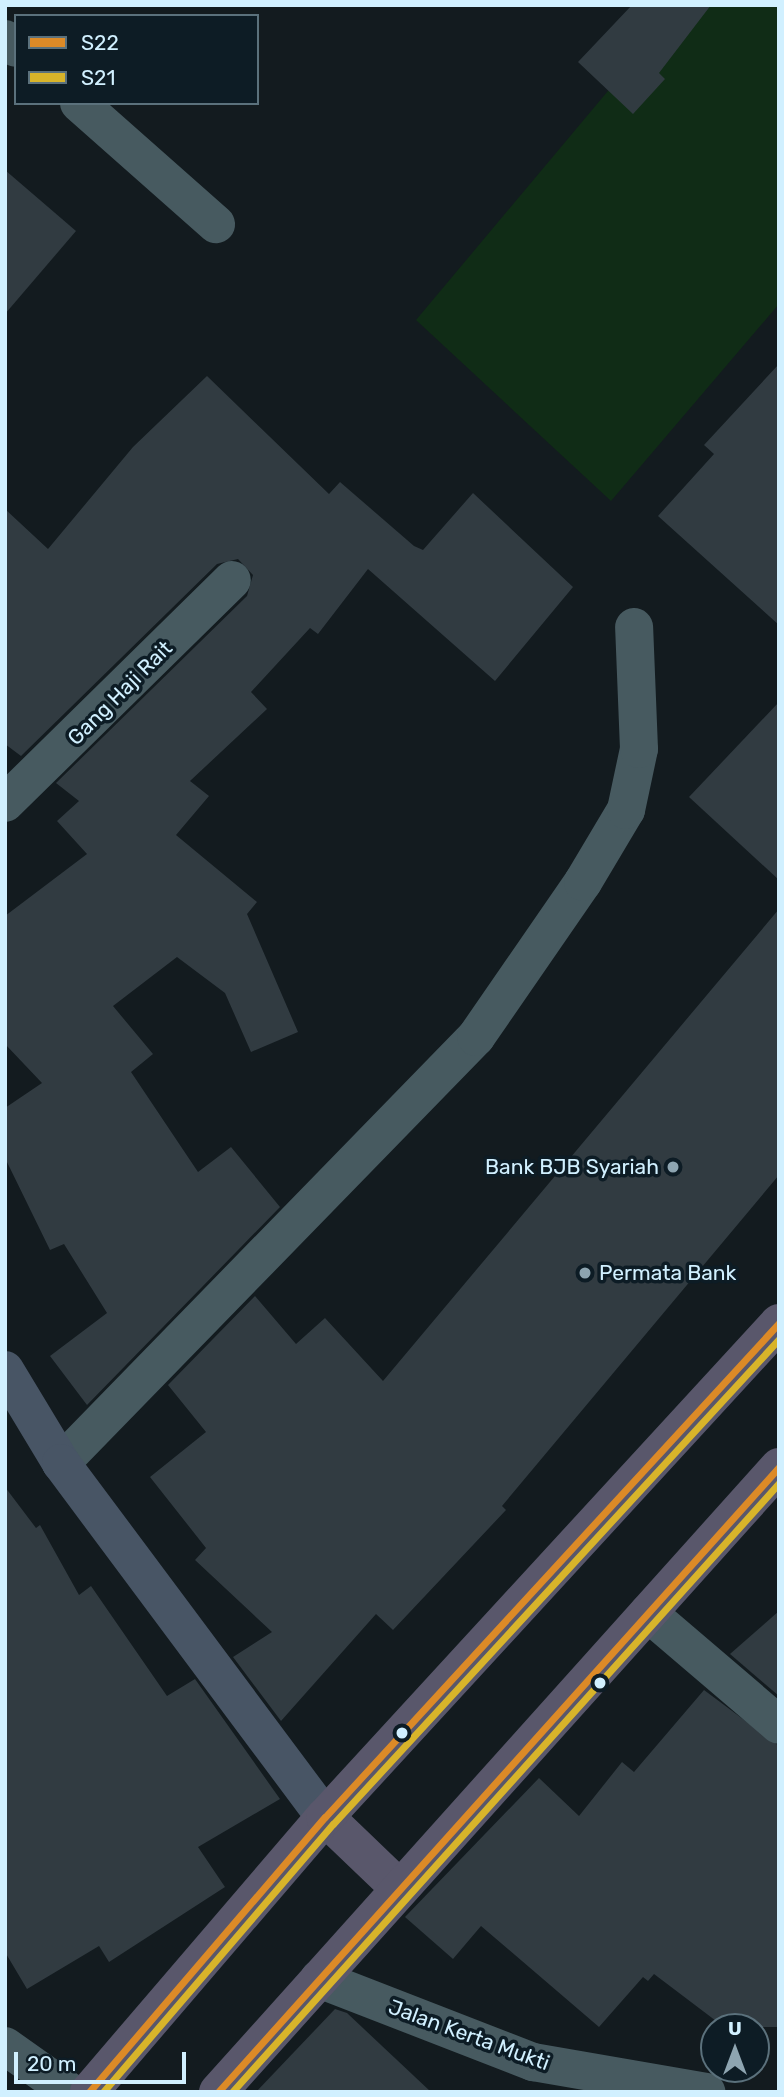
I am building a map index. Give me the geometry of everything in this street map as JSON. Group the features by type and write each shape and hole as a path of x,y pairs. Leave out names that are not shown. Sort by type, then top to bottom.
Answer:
{"highway":[{"path":"89,2092 325,1817 779,1323"},
{"path":"218,2092 398,1887 779,1467"},
{"path":"325,1817 398,1887"}],"main road":[{"path":"5,1370 61,1463 325,1817"}],"street":[{"path":"81,105 216,224"},
{"name":"Gang Haji Rait","path":"5,803 232,579"},
{"path":"61,1463 476,1037 583,882 626,810 639,749 634,627"},
{"path":"648,1613 779,1726"},
{"name":"Jalan Kerta Mukti","path":"319,1979 533,2062 706,2092"},
{"path":"5,2046 70,2092"}],"green space":[{"path":"680,5 779,5 779,304 611,501 416,320"}],"building":[{"path":"632,5 711,5 659,73 665,79 633,114 578,62"},
{"path":"5,170 76,231 5,314"},
{"path":"779,364 779,625 658,516 714,454 704,445"},
{"path":"207,376 329,494 340,482 414,546 423,550 473,493 573,587 495,681 368,569 318,634 310,628 251,692 267,709 190,781 209,796 176,835 257,902 247,914 298,1032 251,1052 225,993 177,957 113,1006 153,1054 131,1072 198,1172 231,1147 280,1207 87,1405 50,1356 107,1313 64,1244 50,1250 5,1158 5,1108 42,1083 5,1044 5,916 87,854 57,821 79,801 56,783 247,596 253,575 238,559 217,564 21,756 5,744 5,509 48,549 133,447"},
{"path":"779,702 779,880 689,797"},
{"path":"779,909 779,1175 502,1506 506,1510 393,1630 376,1614 281,1721 233,1657 272,1632 195,1560 206,1548 150,1477 206,1432 168,1385 255,1296 296,1344 325,1318 383,1381"},
{"path":"5,1487 36,1528 40,1525 79,1595 91,1586 167,1696 195,1679 280,1799 198,1847 225,1887 109,1962 99,1946 27,1989 5,1952"},
{"path":"779,1611 779,1696 730,1654"},
{"path":"704,1690 779,1746 779,2027 770,2027 770,2013 706,2013 654,1974 648,1981 643,1977 599,2027 481,1926 453,1959 405,1917 539,1778 579,1816 622,1762 634,1772"},
{"path":"335,2009 347,2013 431,2092 256,2092"}],"transit line":[{"name":"S22","path":"89,2092 325,1817 779,1323"},
{"name":"S21","path":"103,2092 333,1824 779,1339"},
{"name":"S22","path":"218,2092 779,1467"},
{"name":"S21","path":"232,2092 779,1483"}],"place":[{"name":"Bank BJB Syariah","path":"673,1167"},
{"name":"Permata Bank","path":"585,1273"}]}
